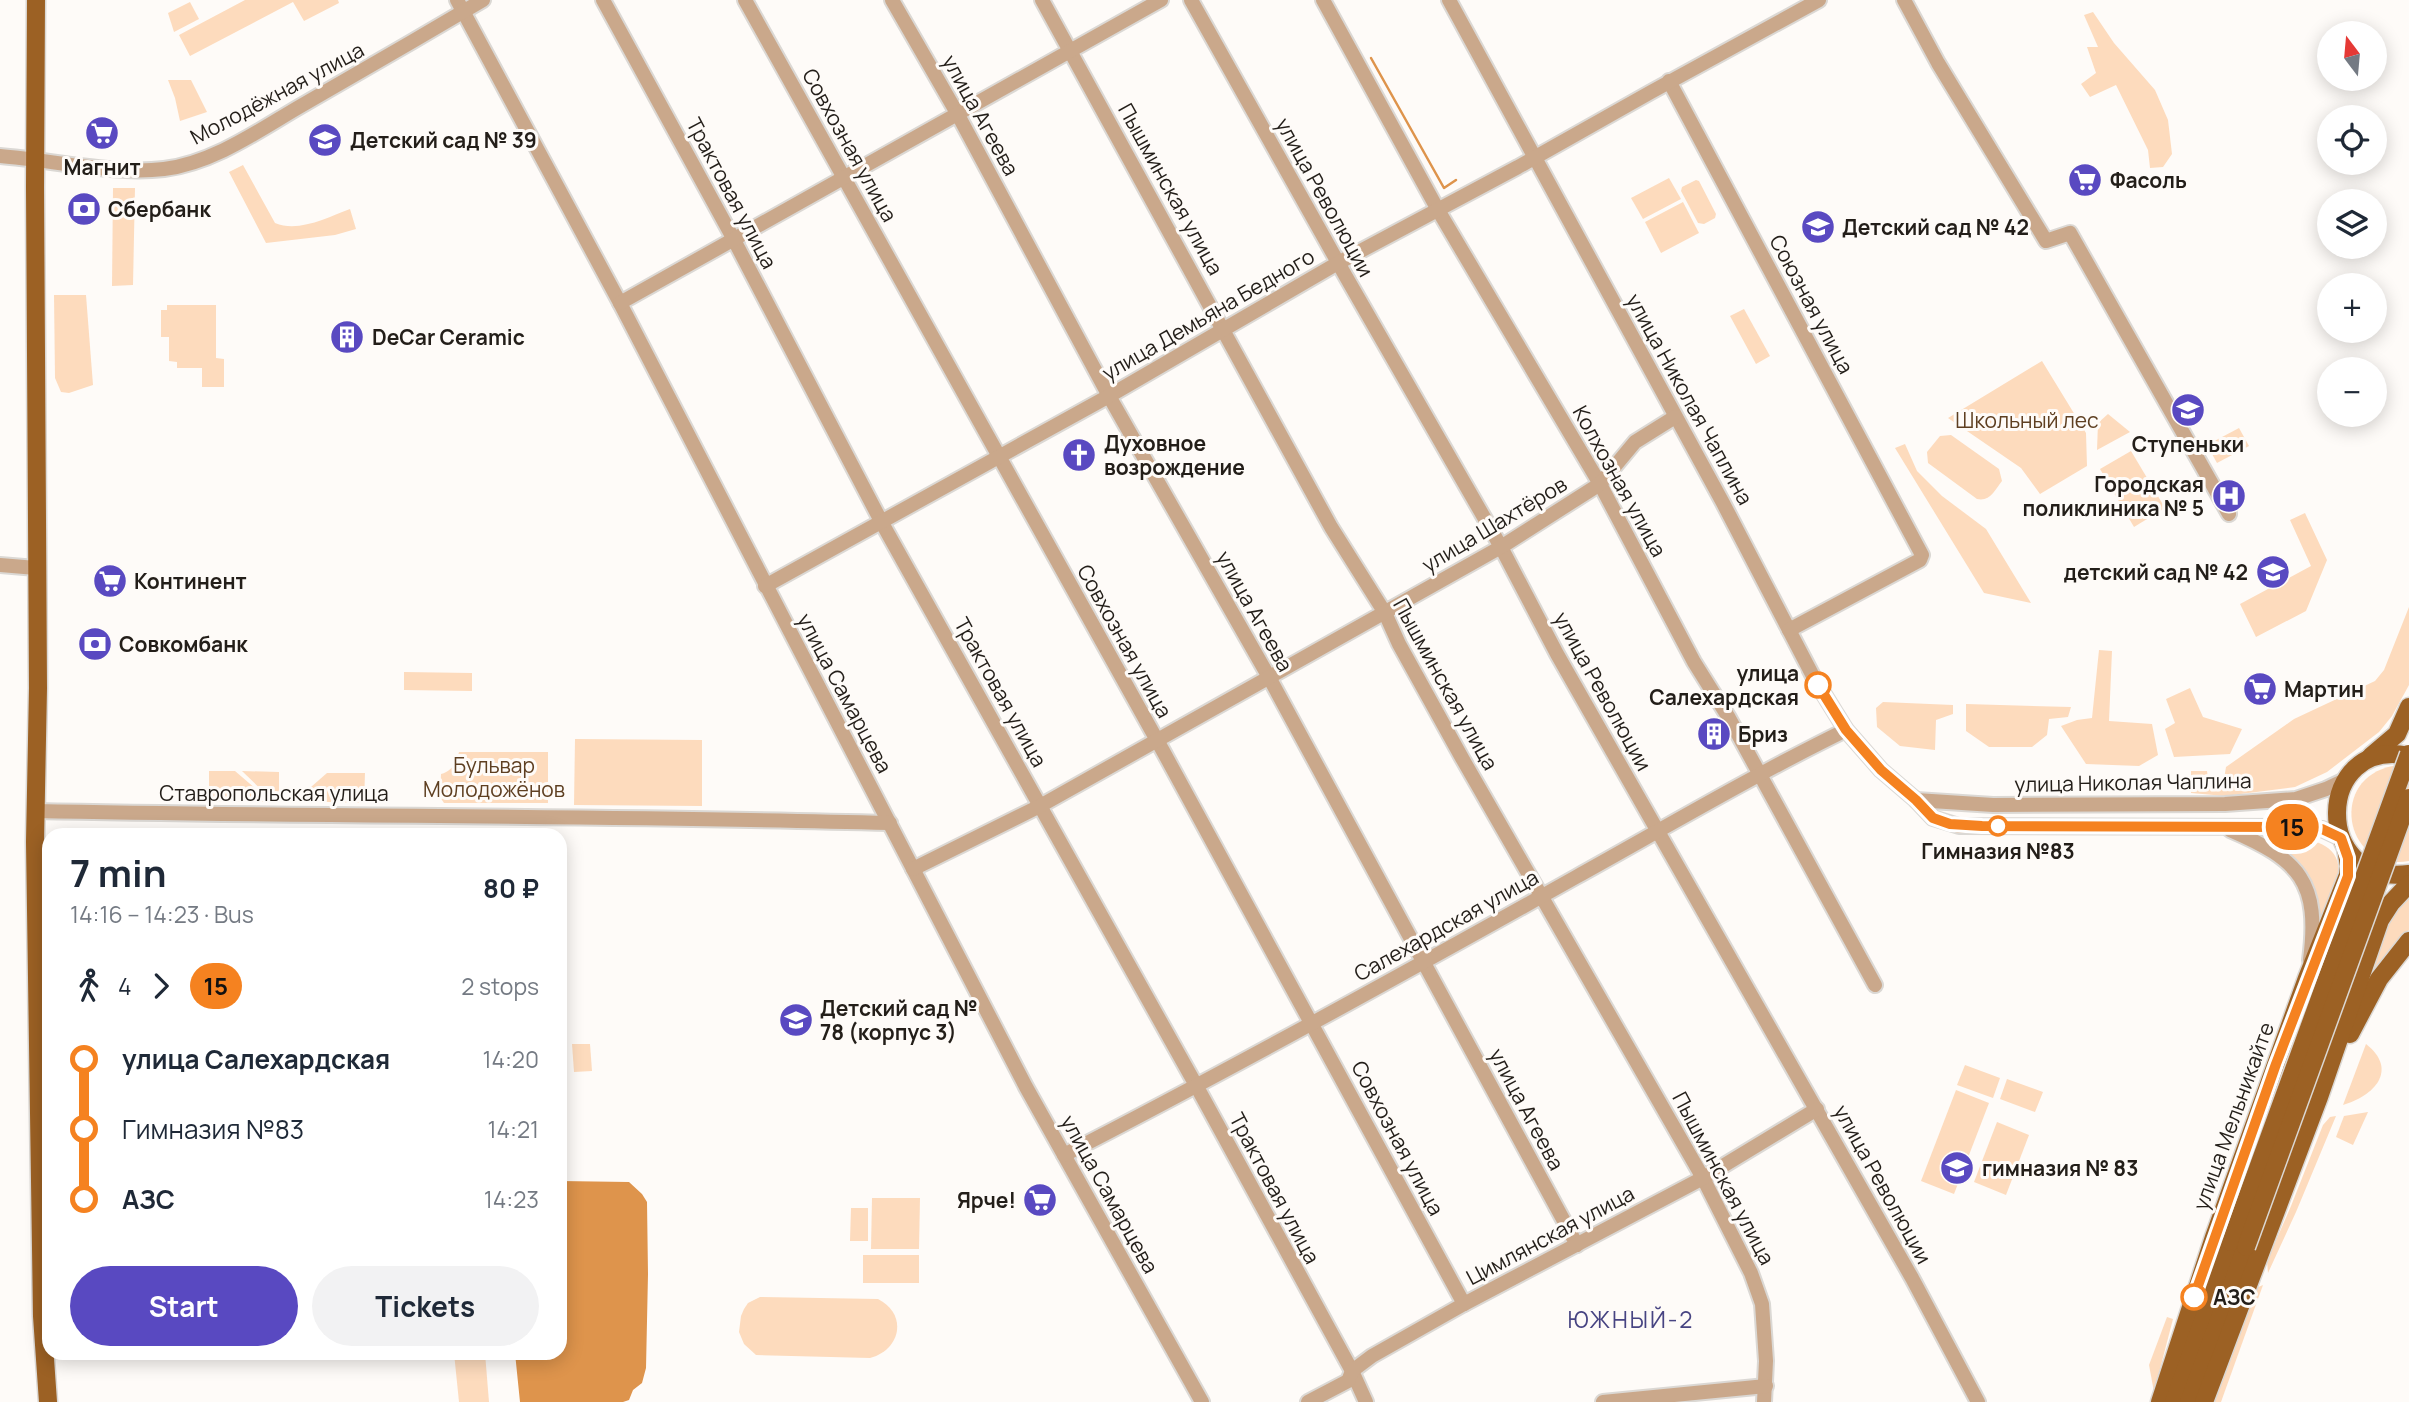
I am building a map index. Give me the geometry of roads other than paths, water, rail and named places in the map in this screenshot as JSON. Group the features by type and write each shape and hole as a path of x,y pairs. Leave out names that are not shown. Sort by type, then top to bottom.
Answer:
{"main road":[{"path":"36,0 36,811 42,1271"},
{"path":"2347,779 2397,734 2409,707"},
{"path":"2189,1402 2239,1244 2409,755 2382,755 2360,765"},
{"name":"улица Мельникайте","path":"2160,1402 2214,1237 2307,978 2348,876 2350,866 2337,827 2337,802 2347,779"},
{"path":"2174,1402 2239,1244 2409,798"},
{"path":"2343,843 2362,864 2394,875 2409,874"},
{"path":"2204,1402 2319,1097 2380,920 2409,884"},
{"path":"2319,1097 2370,993 2386,968 2409,941"},
{"path":"44,1360 48,1398"}],"street":[{"name":"Молодёжная улица","path":"0,156 142,170 167,169 189,164 241,140 460,6 483,0"},
{"name":"Трактовая улица","path":"603,0 733,238 882,523 1197,1087 1352,1371 1366,1402"},
{"name":"Совхозная улица","path":"745,0 1157,741 1464,1304"},
{"name":"улица Агеева","path":"892,0 957,113 1109,396 1270,679 1577,1245"},
{"name":"Пышминская улица","path":"1041,0 1331,527 1385,613 1398,644 1703,1178 1758,1288 1765,1323 1764,1402"},
{"path":"620,303 1161,0"},
{"name":"улица Революции","path":"1191,0 1501,547 1557,654 1912,1278 1978,1402"},
{"name":"Колхозная улица","path":"1323,0 1438,210 1600,484 1694,662 1729,718 1875,985"},
{"name":"улица Николая Чаплина","path":"1449,0 1723,503 1815,680 1846,730 1881,770 1933,818 1959,826 2298,827 2322,829 2343,843"},
{"name":"улица Демьяна Бедного","path":"765,586 1109,396 1338,263 1535,158 1819,0"},
{"path":"1904,0 1938,63 2046,242 2070,233 2229,514"},
{"name":"улица Самарцева","path":"460,6 620,303 1026,1087 1202,1402"},
{"name":"Союзная улица","path":"1669,82 1922,555 1920,560 1789,629"},
{"name":"улица Шахтёров","path":"913,869 1040,806 1501,547 1600,484 1636,442 1675,417"},
{"path":"0,565 36,568"},
{"name":"Салехардская улица","path":"1064,1155 1197,1087 1542,897 1758,774 1846,730"},
{"name":"улица Николая Чаплина","path":"1916,800 1993,805 2225,804 2296,799 2312,795 2347,779"},
{"name":"Ставропольская улица","path":"36,811 582,816 890,823"},
{"path":"2223,827 2281,855 2295,868 2305,884 2314,926 2307,978"},
{"name":"Цимлянская улица","path":"1308,1402 1348,1381 1352,1371 1372,1356 1464,1304 1703,1178 1817,1109"},
{"path":"1603,1402 1766,1387"}],"waterway":[{"path":"1371,58 1444,188 1456,180"}],"place":[{"name":"Магнит","path":"102,133"},
{"name":"Детский сад № 39","path":"325,140"},
{"name":"Фасоль","path":"2085,180"},
{"name":"Сбербанк","path":"84,209"},
{"name":"Детский сад № 42","path":"1818,227"},
{"name":"DeCar Ceramic","path":"347,337"},
{"name":"Ступеньки","path":"2188,410"},
{"name":"Духовное возрождение","path":"1079,455"},
{"name":"Городская поликлиника № 5","path":"2229,496"},
{"name":"детский сад № 42","path":"2273,572"},
{"name":"Континент","path":"110,581"},
{"name":"Совкомбанк","path":"95,644"},
{"name":"улица Салехардская","path":"1818,685"},
{"name":"Мартин","path":"2260,689"},
{"name":"Бриз","path":"1714,734"},
{"name":"Гимназия №83","path":"1998,826"},
{"name":"Детский сад № 78 (корпус 3)","path":"796,1020"},
{"name":"гимназия № 83","path":"1957,1168"},
{"name":"Ярче!","path":"1040,1200"},
{"name":"АЗС","path":"2194,1297"}],"district":[{"name":"ЮЖНЫЙ-2","path":"1631,1319"}],"park label":[{"name":"Школьный лес","path":"2027,420"},
{"name":"Бульвар Молодожёнов","path":"494,777"}]}
